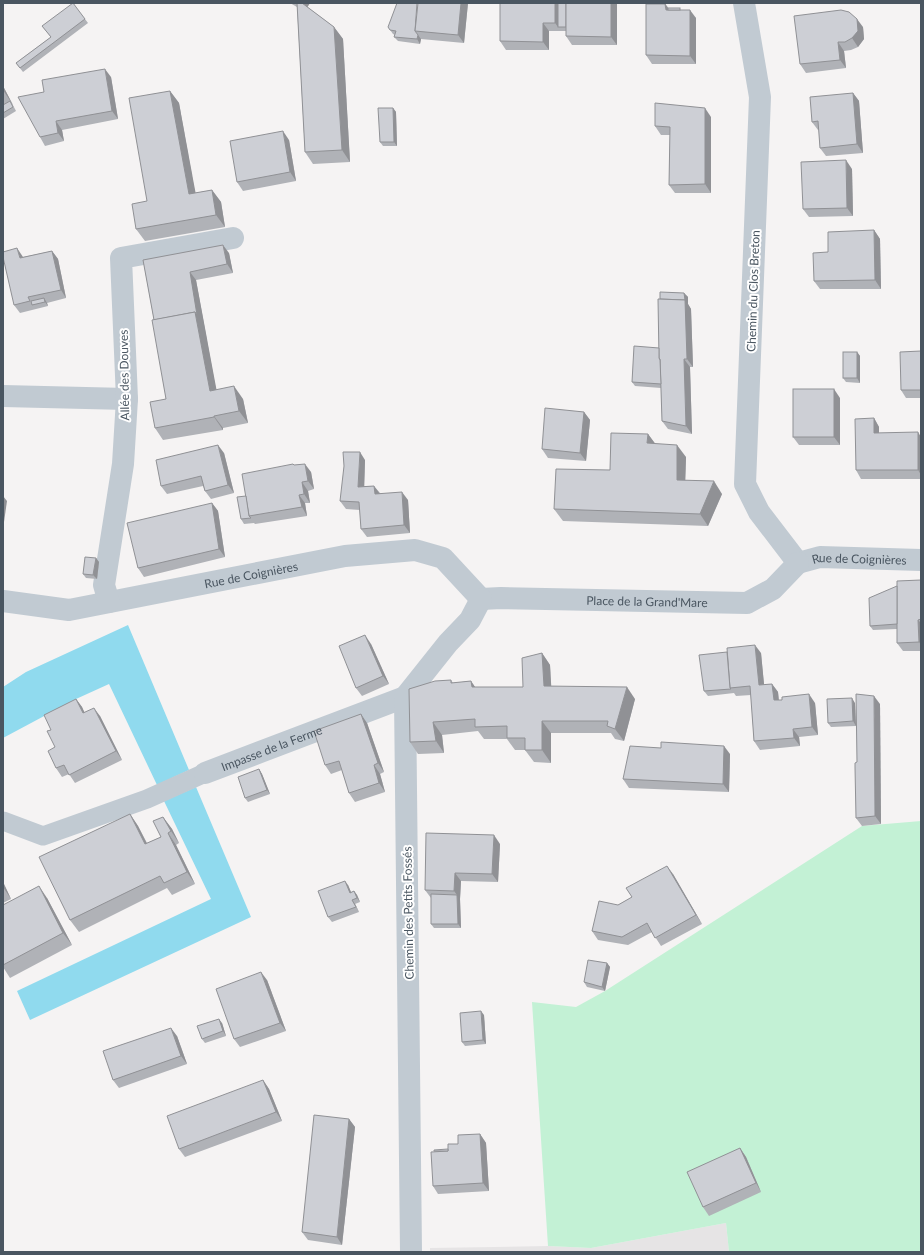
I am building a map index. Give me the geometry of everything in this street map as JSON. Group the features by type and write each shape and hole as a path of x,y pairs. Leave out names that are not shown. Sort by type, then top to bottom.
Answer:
{"street":[{"name":"Chemin du Clos Breton","path":"744,3 760,97 745,484 759,512 798,563"},
{"name":"Allée des Douves","path":"109,602 104,585 123,464 127,400 121,258 233,238"},
{"path":"3,396 127,400"},
{"name":"Rue de Coignières","path":"3,601 69,610 345,556 415,550 443,558 481,599"},
{"name":"Rue de Coignières","path":"798,563 820,557 921,560"},
{"name":"Place de la Grand'Mare","path":"481,599 509,598 747,603 773,589 798,563"},
{"path":"406,697 448,643 470,620 481,599"},
{"name":"Impasse de la Ferme","path":"205,773 406,697"},
{"name":"Chemin des Petits Fossés","path":"406,697 411,1252"}],"lane":[{"path":"3,822 43,836 148,799 205,773"}],"shaded area":[{"path":"726,1223 729,1252 430,1252 430,1248 548,1246 591,1248"}],"green space":[{"path":"921,821 921,1252 729,1252 726,1223 591,1248 548,1246 532,1002 576,1007 605,991 862,826"}],"water":[{"path":"128,625 189,770 157,785 109,684 76,699 3,738 3,687 26,672"},
{"path":"196,787 251,917 30,1020 17,991 211,899 164,801"}],"building":[{"path":"73,3 85,19 20,68 16,63 51,37 42,26"},
{"path":"297,3 302,3 334,27 342,150 305,152"},
{"path":"397,3 417,3 415,31 418,35 417,39 394,37 396,31 390,30 388,27"},
{"path":"418,3 461,3 458,35 415,31"},
{"path":"500,3 555,3 555,23 543,23 543,42 500,41"},
{"path":"558,3 566,3 566,27 558,27"},
{"path":"566,3 611,3 611,37 566,36"},
{"path":"664,3 664,4 649,4"},
{"path":"646,4 665,4 666,10 690,10 690,56 646,55"},
{"path":"668,8 680,8 680,10 668,10"},
{"path":"841,10 849,12 857,19 858,31 852,38 845,42 838,42 840,60 800,64 794,16"},
{"path":"105,69 112,111 56,121 58,133 40,137 18,97 44,92 42,80"},
{"path":"170,91 189,194 212,190 216,215 136,229 132,204 147,201 129,98"},
{"path":"853,93 857,144 820,148 818,121 812,122 810,97"},
{"path":"10,101 13,107 3,113 3,105"},
{"path":"655,103 705,108 705,184 669,185 670,127 655,126"},
{"path":"378,108 393,108 394,142 380,142"},
{"path":"283,131 290,172 237,182 230,141"},
{"path":"846,160 847,208 803,209 801,162"},
{"path":"874,230 875,280 814,281 813,253 828,252 828,232"},
{"path":"223,245 227,264 190,272 197,315 195,312 154,320 143,260"},
{"path":"17,248 20,258 52,251 61,290 28,297 30,301 14,305 3,252"},
{"path":"660,292 684,293 685,300 660,299"},
{"path":"44,298 45,302 32,305 31,301"},
{"path":"658,299 685,300 687,359 684,359 686,426 662,421"},
{"path":"195,312 210,391 234,386 239,411 155,428 150,402 166,399 152,320"},
{"path":"634,346 659,348 661,384 632,382"},
{"path":"921,351 921,390 901,390 900,352"},
{"path":"843,352 857,352 857,378 843,378"},
{"path":"793,389 834,389 834,437 793,437"},
{"path":"545,408 584,412 580,453 542,449"},
{"path":"874,418 874,433 918,432 918,470 856,470 855,419"},
{"path":"611,433 648,434 647,443 677,445 677,480 714,481 700,514 554,509 556,469 610,470"},
{"path":"218,445 228,485 205,491 201,476 161,486 156,460"},
{"path":"343,452 360,452 358,487 374,486 375,494 402,492 404,525 361,529 359,502 340,501 344,466"},
{"path":"293,464 305,464 308,481 302,482 304,494 299,495 302,507 249,516 242,474"},
{"path":"246,496 249,516 251,518 241,519 237,497"},
{"path":"212,503 219,549 138,568 127,523"},
{"path":"85,557 96,558 93,575 83,574"},
{"path":"921,580 921,619 918,620 919,642 897,643 897,581"},
{"path":"897,586 897,624 870,626 869,598"},
{"path":"365,635 383,676 356,688 339,646"},
{"path":"755,645 759,685 772,684 774,700 782,700 782,697 809,694 812,727 793,729 794,738 754,741 750,686 730,688 727,648"},
{"path":"727,652 731,689 704,691 699,655"},
{"path":"542,653 544,686 627,687 615,729 607,726 608,721 542,721 542,750 525,750 525,738 507,738 507,726 475,727 475,719 433,722 436,741 410,742 409,689 435,681 451,680 451,683 471,681 472,687 523,687 522,658"},
{"path":"856,694 874,696 875,816 856,818 855,763 857,762"},
{"path":"852,698 853,721 828,723 827,699"},
{"path":"76,699 83,713 94,708 116,751 69,775 64,765 56,768 48,751 55,747 47,731 51,730 44,715"},
{"path":"361,714 378,763 374,765 379,783 349,793 339,761 325,765 314,731"},
{"path":"661,742 724,746 723,784 623,779 630,746 661,748"},
{"path":"259,769 267,790 245,798 238,777"},
{"path":"130,814 145,844 161,837 153,821 163,817 171,831 168,833 187,872 164,883 160,876 70,920 39,857"},
{"path":"426,833 494,835 492,874 455,873 454,891 425,890"},
{"path":"667,866 696,915 655,938 647,923 622,937 592,931 599,901 618,905 632,897 626,888"},
{"path":"345,881 350,893 354,891 357,898 352,900 356,907 328,917 318,891"},
{"path":"39,886 63,933 3,965 3,905"},
{"path":"431,894 457,895 458,924 431,924"},
{"path":"588,960 607,963 602,987 584,982"},
{"path":"261,972 280,1023 234,1039 216,989"},
{"path":"481,1011 483,1040 462,1042 460,1013"},
{"path":"219,1019 223,1031 202,1039 197,1026"},
{"path":"171,1028 181,1056 113,1080 103,1051"},
{"path":"263,1080 276,1112 179,1149 167,1116"},
{"path":"314,1115 349,1119 337,1237 302,1232"},
{"path":"480,1134 483,1183 433,1186 431,1152 448,1151 448,1144 458,1144 458,1135"},
{"path":"740,1148 756,1183 703,1207 687,1172"},
{"path":"448,1149 448,1151 434,1151 434,1150"}]}
